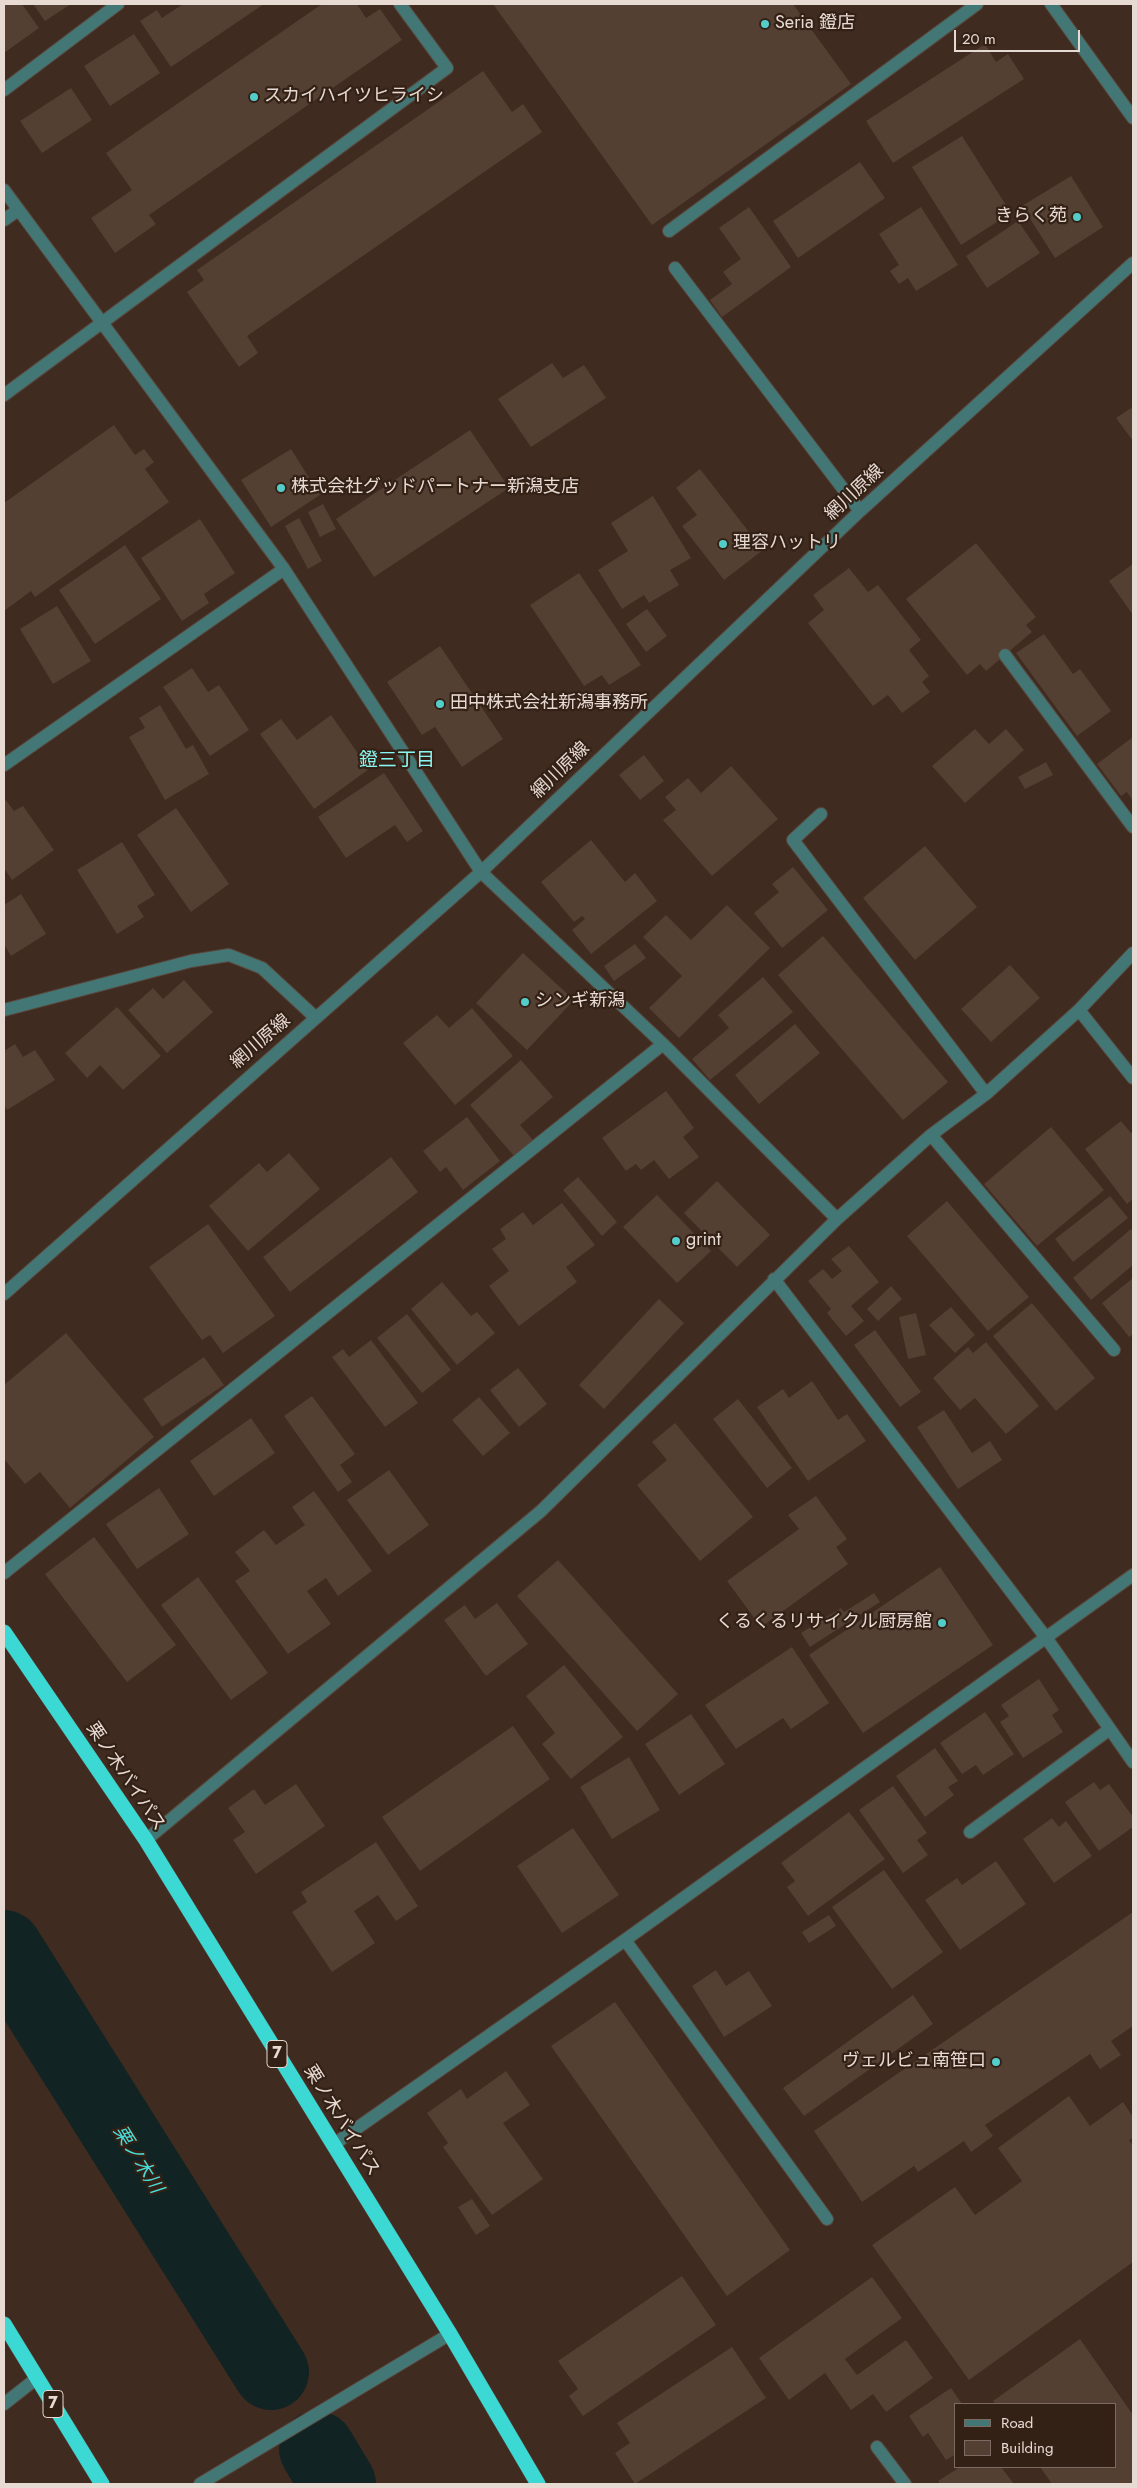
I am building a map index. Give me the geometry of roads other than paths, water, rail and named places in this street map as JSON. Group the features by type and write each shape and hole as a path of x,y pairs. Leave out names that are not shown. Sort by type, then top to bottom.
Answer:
{"highway":[{"name":"栗ノ木バイパス","path":"4,1632 146,1840 450,2334 538,2484"},
{"name":"7","path":"4,2324 102,2484"}],"street":[{"path":"4,90 118,4"},
{"path":"4,395 447,68 400,4"},
{"path":"669,231 976,4"},
{"path":"1051,4 1133,118"},
{"path":"4,190 284,569 481,872 664,1044 837,1219"},
{"path":"4,220 18,210"},
{"name":"網川原線","path":"4,1294 481,872 860,512 1133,263"},
{"path":"674,268 860,512"},
{"path":"4,765 284,569"},
{"path":"1005,655 1133,827"},
{"path":"821,814 793,840 986,1094"},
{"path":"146,1840 541,1512 774,1279 837,1219 931,1134 986,1094 1080,1010 1133,953"},
{"path":"4,1010 192,961 229,955 262,968 316,1018"},
{"path":"1080,1010 1133,1078"},
{"path":"4,1573 664,1044"},
{"path":"931,1134 1114,1350"},
{"path":"774,1279 1047,1639 1133,1762"},
{"path":"333,2145 625,1940 1047,1639 1133,1575"},
{"path":"970,1832 1110,1729"},
{"path":"625,1940 827,2219"},
{"path":"200,2484 450,2334"},
{"path":"4,2404 37,2378"},
{"path":"877,2447 905,2484"}],"waterway":[{"name":"栗ノ木川","path":"4,1948 271,2372"},
{"name":"栗ノ木川","path":"317,2449 338,2484"}],"place":[{"name":"Seria 鐙店","path":"765,24"},
{"name":"スカイハイツヒライシ","path":"254,97"},
{"name":"きらく苑","path":"1077,217"},
{"name":"株式会社グッドパートナー新潟支店","path":"281,488"},
{"name":"理容ハットリ","path":"723,544"},
{"name":"田中株式会社新潟事務所","path":"440,704"},
{"name":"シンギ新潟","path":"525,1002"},
{"name":"grint","path":"676,1241"},
{"name":"くるくるリサイクル厨房館","path":"942,1623"},
{"name":"ヴェルビュ南笹口","path":"996,2062"}],"district":[{"name":"鐙三丁目","path":"397,761"}]}
